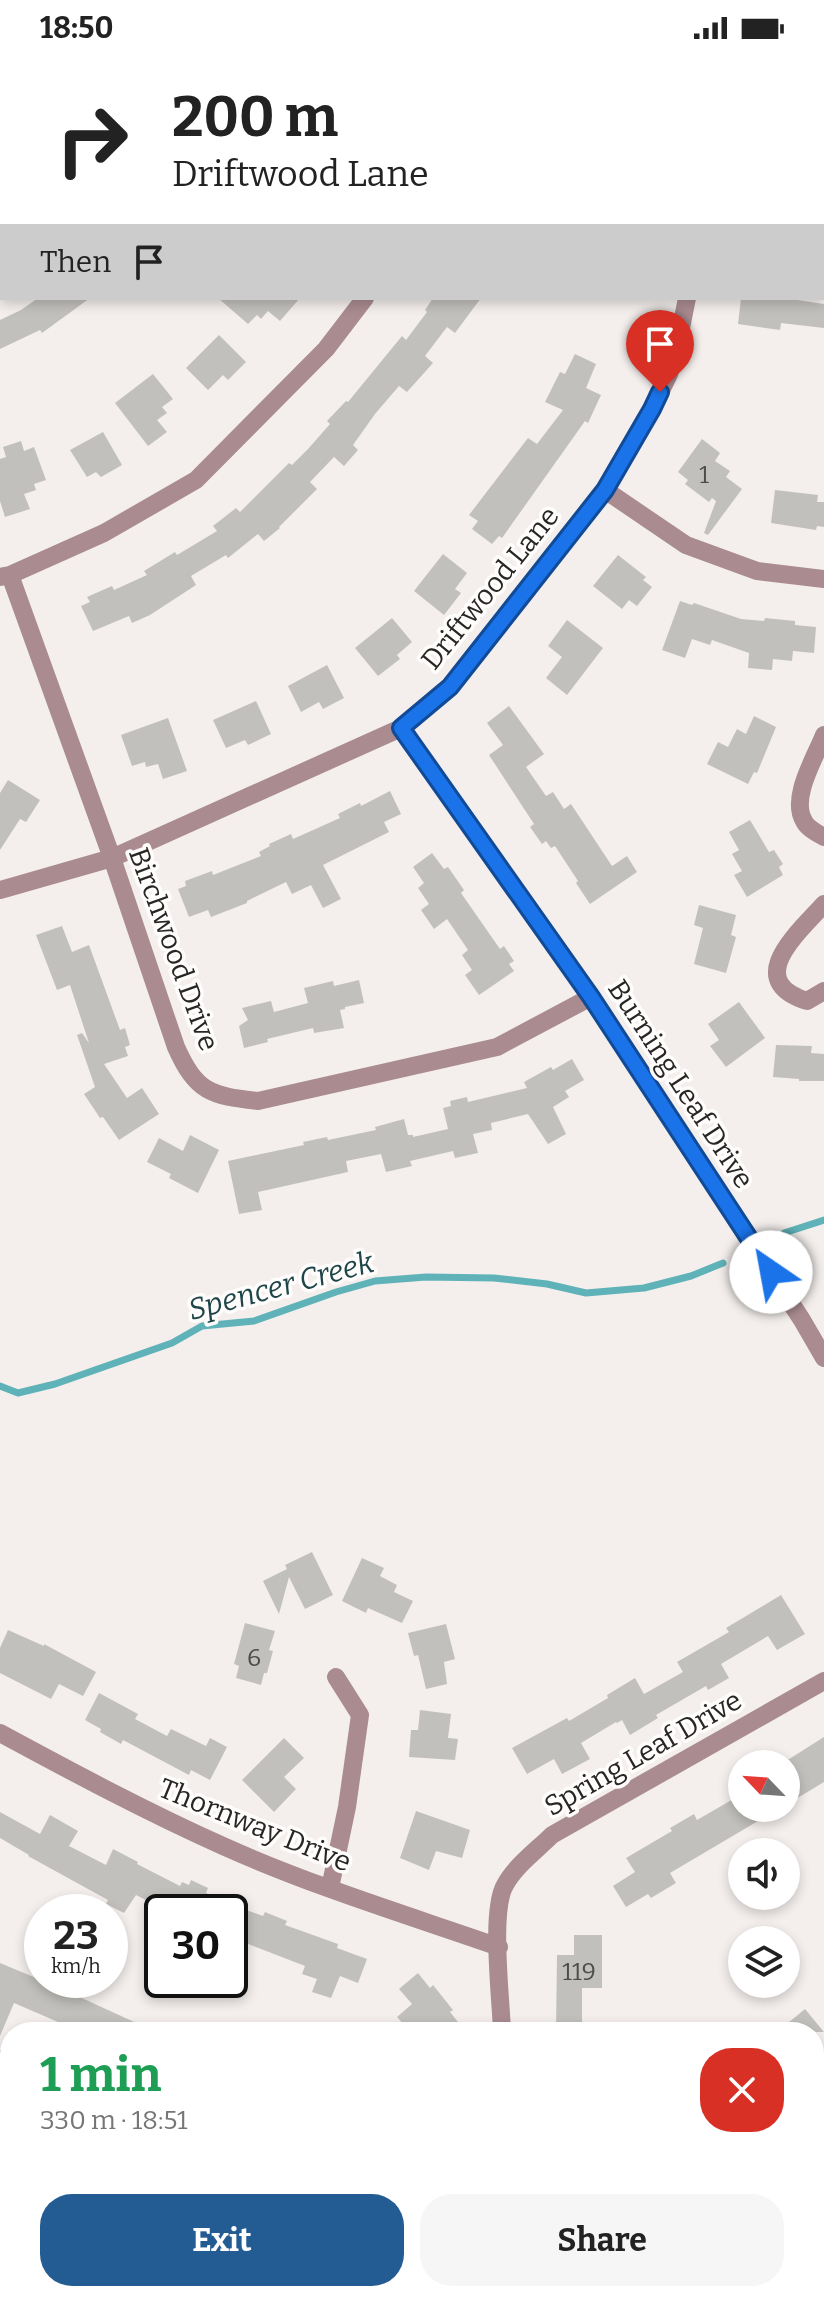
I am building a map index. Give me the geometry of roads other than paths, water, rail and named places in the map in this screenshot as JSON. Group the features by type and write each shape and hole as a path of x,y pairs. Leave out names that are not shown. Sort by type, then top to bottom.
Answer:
{"street":[{"path":"5,576 104,533 196,480 326,349 363,300"},
{"name":"Driftwood Lane","path":"0,890 112,858 401,728 450,687 605,490 669,374 687,300"},
{"path":"605,490 686,545 757,571 824,579"},
{"name":"Birchwood Drive","path":"5,576 112,858 176,1047 195,1082 210,1092 228,1098 258,1101 497,1047 591,997"},
{"name":"Burning Leaf Drive","path":"401,728 591,997 824,1358"},
{"path":"824,735 800,794 800,810 805,824 824,837"},
{"path":"824,904 785,947 776,976 784,989 807,1001 824,991"},
{"path":"330,1888 347,1807 360,1715 336,1677"},
{"name":"Spring Leaf Drive","path":"502,2022 497,1910 505,1884 552,1835 824,1681"},
{"name":"Thornway Drive","path":"0,1733 128,1802 226,1847 330,1888 499,1947"}],"waterway":[{"name":"Spencer Creek","path":"784,1233 824,1220"},
{"name":"Spencer Creek","path":"0,1386 18,1393 55,1384 172,1343 202,1326 254,1321 375,1281 426,1277 494,1278 547,1284 586,1293 644,1288 691,1276 723,1263"}]}
